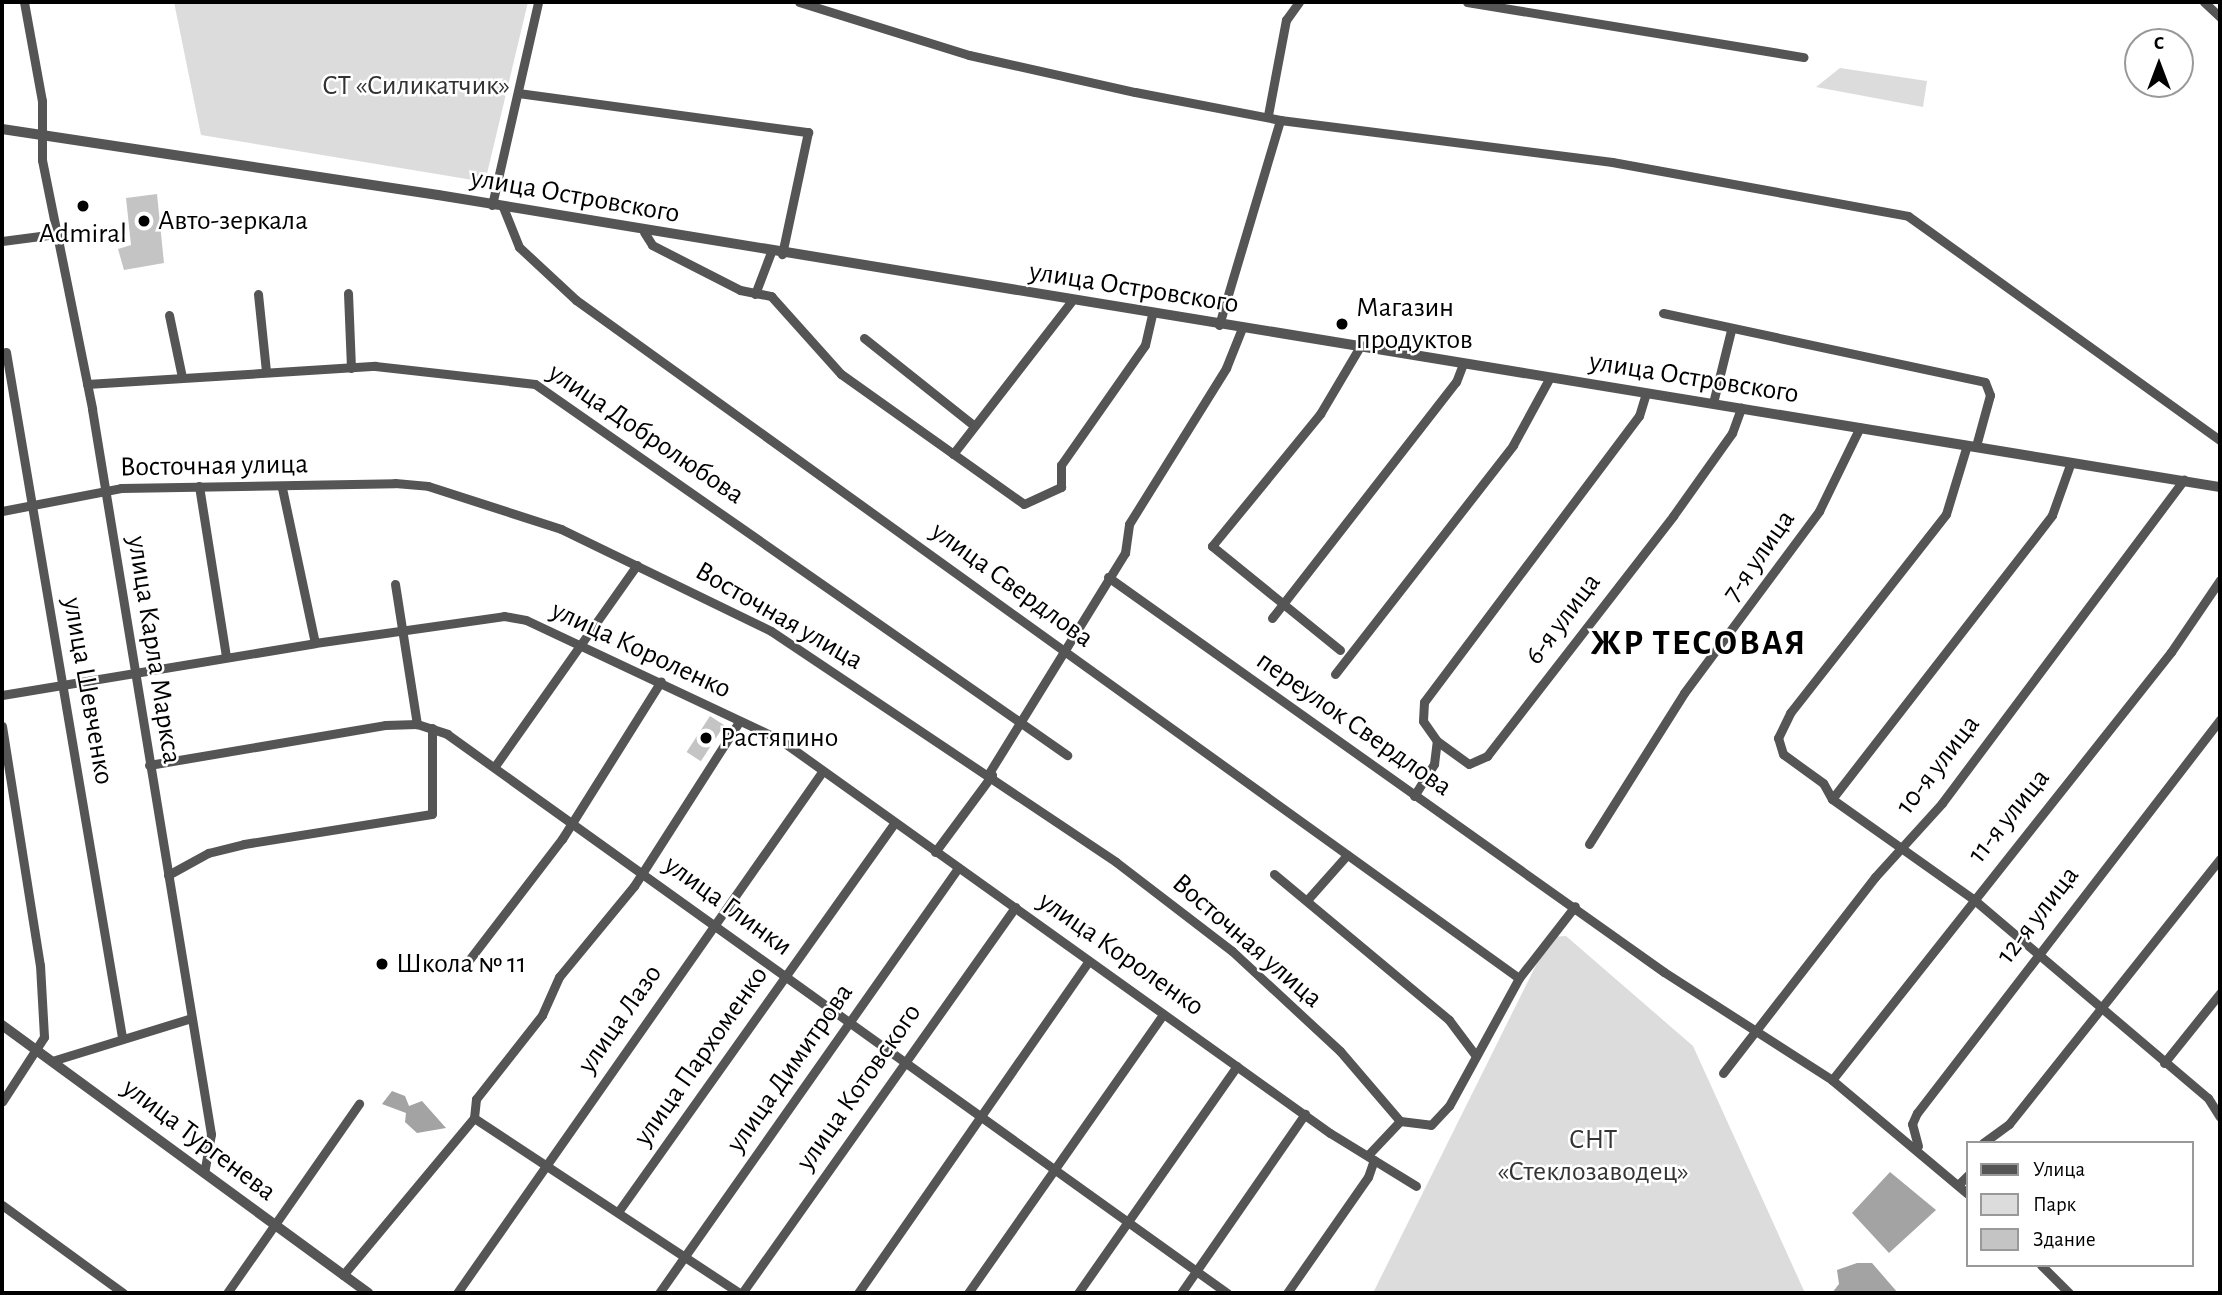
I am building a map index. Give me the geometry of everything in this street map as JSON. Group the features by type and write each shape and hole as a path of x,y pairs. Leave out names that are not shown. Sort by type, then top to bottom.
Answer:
{"street":[{"path":"23,2 42,101 40,136"},
{"path":"492,205 538,2"},
{"path":"799,2 1044,74 1280,120 1560,154 1908,216 2220,440"},
{"path":"1268,116 1286,20 1298,2"},
{"path":"1467,2 1804,57"},
{"path":"2204,2 2220,17"},
{"path":"518,93 808,132 776,253 755,294"},
{"path":"1219,325 1280,120"},
{"name":"улица Островского","path":"2,129 492,205 1071,302 1713,403 2220,487"},
{"name":"улица Карла Маркса","path":"40,136 56,234 87,384 211,1134 204,1172"},
{"name":"улица Свердлова","path":"503,207 519,247 576,300 1519,978"},
{"path":"644,232 652,245 755,294 771,296 791,314 841,374 1024,504 1062,487 1061,466 1145,345 1152,315"},
{"path":"2,241 56,234"},
{"path":"348,293 351,368"},
{"path":"258,294 266,372"},
{"path":"953,454 972,424 1071,302"},
{"path":"1663,313 1731,330 1985,382 1990,396 1946,514 1790,713 1778,738 1783,754 1823,783 1832,799 1972,898 2208,1098 2220,1117"},
{"path":"169,315 182,377"},
{"path":"935,852 990,774 1062,649 1125,553 1126,534 1226,368 1241,328"},
{"path":"1713,403 1731,330"},
{"path":"864,338 972,424"},
{"path":"1339,650 1212,546 1314,422 1359,348"},
{"name":"улица Шевченко","path":"6,352 122,1037"},
{"path":"1272,618 1456,383 1463,364"},
{"name":"улица Добролюбова","path":"87,384 351,368 496,375 543,387 1067,755"},
{"path":"1335,674 1513,444 1550,377"},
{"path":"1414,796 1434,764 1437,741 1423,721 1424,702 1639,416 1646,393"},
{"name":"6-я улица","path":"1437,741 1469,764 1487,756 1673,516 1732,433 1741,408"},
{"name":"7-я улица","path":"1589,844 1684,693 1819,511 1860,427"},
{"path":"1832,799 2046,524 2071,462"},
{"name":"10-я улица","path":"1723,1073 1903,849 2184,480"},
{"path":"199,486 226,657"},
{"name":"Восточная улица","path":"2,511 105,490 199,486 428,486 540,521 771,631 990,774 1212,934 1339,1051 1401,1121"},
{"path":"282,488 315,643"},
{"path":"495,766 637,565"},
{"name":"переулок Свердлова","path":"1108,577 1414,796 1575,906 1664,972 1760,1028 1919,1148 1966,1192"},
{"name":"11-я улица","path":"1832,1080 1972,898 2171,652 2220,580"},
{"path":"395,584 417,724"},
{"name":"улица Короленко","path":"2,695 61,683 134,675 226,657 504,616 582,646 661,681 738,722 779,739 1305,1114 1416,1186"},
{"path":"469,960 572,823 661,681"},
{"name":"12-я улица","path":"1919,1148 1912,1125 1917,1113 2037,953 2220,719"},
{"path":"342,1275 474,1118 476,1099 641,871 738,722"},
{"name":"улица Глинки","path":"149,765 417,724 432,728 495,766 1227,1293"},
{"path":"2,726 40,965 44,1037 2,1101"},
{"path":"168,875 208,853 244,844 432,814 432,728"},
{"name":"улица Лазо","path":"457,1293 822,772"},
{"name":"улица Пархоменко","path":"618,1212 894,823"},
{"path":"1308,899 1347,855"},
{"path":"1986,1141 2009,1124 2220,859"},
{"name":"улица Димитрова","path":"659,1293 958,868"},
{"path":"1274,874 1308,899 1449,1020 1476,1056"},
{"name":"улица Котовского","path":"741,1293 903,1060 1015,906"},
{"path":"1287,1293 1368,1177 1371,1157 1401,1121 1431,1125 1476,1056 1519,978 1575,906"},
{"path":"858,1293 1089,961"},
{"path":"2164,1063 2220,993"},
{"path":"968,1293 1163,1014"},
{"path":"52,1060 192,1018"},
{"name":"улица Тургенева","path":"2,1025 368,1293"},
{"path":"1078,1293 1237,1066"},
{"path":"227,1293 359,1104"},
{"path":"1181,1293 1305,1114"},
{"path":"474,1118 547,1163 684,1258 741,1293"},
{"path":"1958,1185 1966,1177"},
{"path":"2,1205 123,1293"},
{"path":"2042,1267 2069,1293"}],"green space":[{"name":"СТ «Силикатчик»","path":"174,2 528,2 485,182 201,135"},
{"path":"1840,68 1927,81 1923,107 1816,87"},
{"name":"СНТ «Стеклозаводец»","path":"1566,936 1693,1046 1805,1293 1373,1293 1550,937"}],"shaded area":[{"path":"392,1091 405,1096 409,1106 422,1101 446,1128 417,1133 405,1122 406,1113 382,1104"},
{"path":"1890,1172 1936,1210 1889,1253 1852,1213"},
{"path":"1857,1263 1872,1263 1898,1293 1832,1293 1839,1284 1837,1270"}],"building":[{"name":"Авто-зеркала","path":"157,194 164,263 124,270 118,249 131,245 126,198"},
{"name":"Растяпино","path":"710,716 724,725 701,761 687,752"}],"place":[{"name":"Admiral","path":"83,206"},
{"name":"Авто-зеркала","path":"144,221"},
{"name":"Магазин продуктов","path":"1342,324"},
{"name":"Растяпино","path":"706,738"},
{"name":"Школа № 11","path":"382,964"}],"district":[{"name":"ЖР ТЕСОВАЯ","path":"1699,644"}]}
